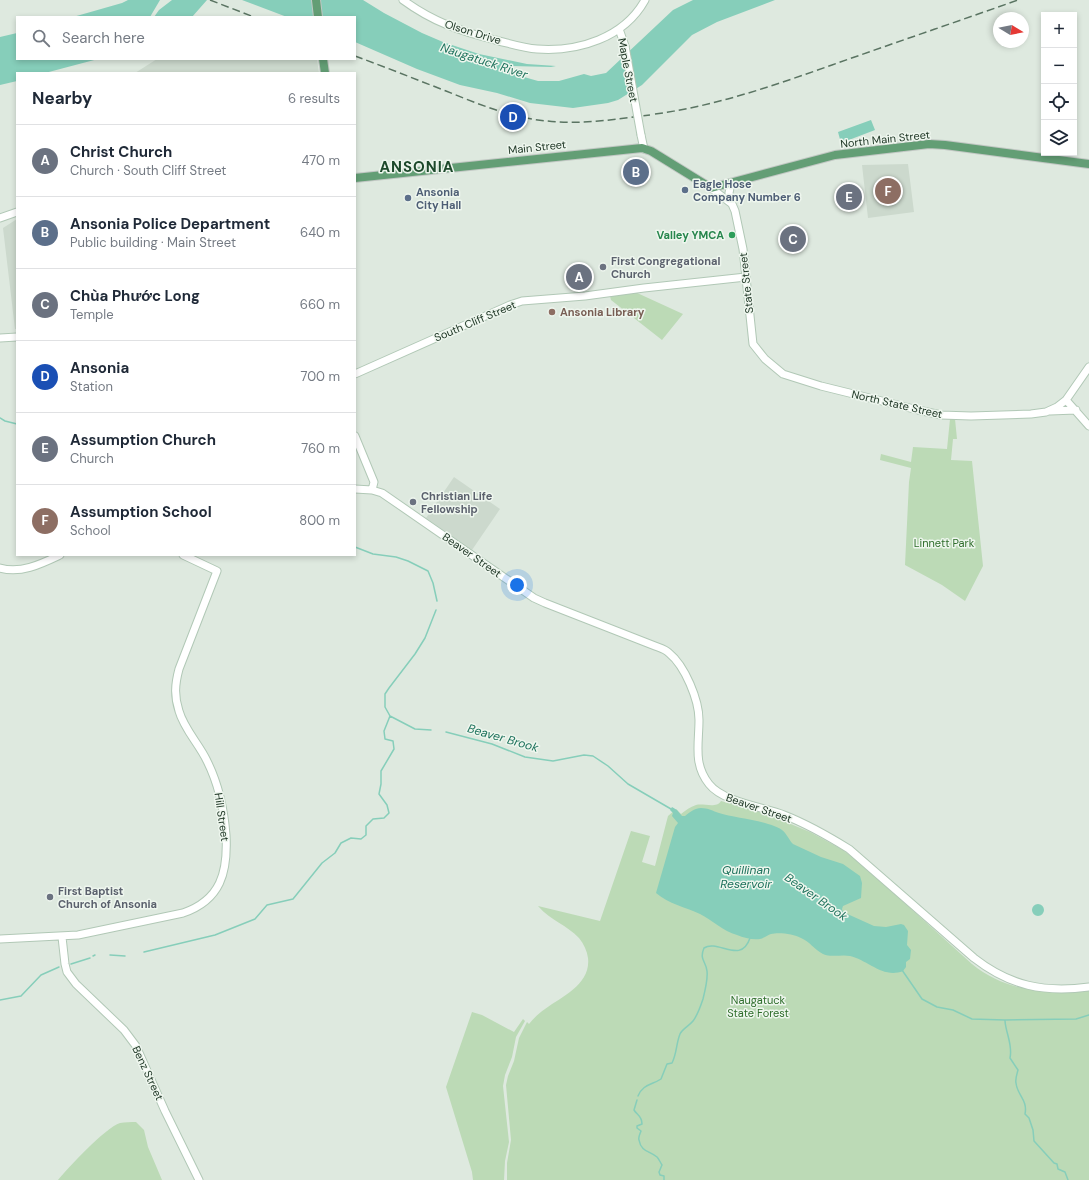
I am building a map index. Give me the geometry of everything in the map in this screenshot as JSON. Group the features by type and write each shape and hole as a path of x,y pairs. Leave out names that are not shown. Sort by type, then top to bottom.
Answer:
{"main road":[{"path":"316,0 318,16"},
{"path":"323,60 325,72"},
{"name":"North Main Street","path":"711,188 835,155 929,144 1089,164"},
{"path":"644,149 651,151 711,188"},
{"name":"Main Street","path":"356,178 472,165 644,149"}],"street":[{"name":"Olson Drive","path":"403,0 427,16 458,30 524,47 549,50 572,48 595,41 620,29"},
{"name":"Maple Street","path":"644,149 620,29 634,16 645,0"},
{"name":"State Street","path":"730,183 729,193 741,233 752,339"},
{"path":"711,188 732,204"},
{"path":"0,218 16,212"},
{"name":"South Cliff Street","path":"356,374 522,301 746,277"},
{"path":"0,338 16,337"},
{"name":"North State Street","path":"752,339 756,349 765,359 783,374 821,386 941,415 971,416 1032,414 1046,412 1066,400 1089,367"},
{"path":"1066,400 1089,426"},
{"path":"1046,412 1076,410"},
{"path":"356,438 374,482 372,490"},
{"name":"Beaver Street","path":"356,489 372,490 382,493 534,598 652,644 669,653 682,668 695,698 699,721 697,744 698,759 704,776 716,792 728,798 768,810 799,822 835,840 849,849 974,958 1004,978 1021,984 1037,987 1060,989 1089,987"},
{"path":"0,568 6,570 31,568 58,556"},
{"name":"Hill Street","path":"0,940 62,937 92,933 189,911 199,906 212,894 223,875 226,862 226,845 224,814 221,798 214,775 180,715 175,691 179,669 217,571 185,556"},
{"name":"Benz Street","path":"62,937 67,972 76,984 124,1030 136,1046 165,1111 199,1180"}],"shaded area":[{"path":"155,60 317,60 319,72 137,72"},
{"path":"908,164 914,212 868,218 862,165"},
{"path":"16,220 16,329 15,329 3,228"},
{"path":"454,477 500,509 472,550 426,518"}],"green space":[{"path":"635,292 683,314 662,340 611,300 610,296"},
{"name":"Linnett Park","path":"950,419 955,419 957,439 953,439 951,460 972,461 983,566 965,601 942,585 905,565 911,468 880,460 881,454 911,462 913,447 947,449"},
{"name":"Naugatuck State Forest","path":"721,801 769,815 810,832 843,850 867,869 972,964 985,973 1013,986 1028,989 1058,992 1089,990 1089,1180 507,1180 507,1163 511,1140 506,1085 514,1061 519,1038 527,1022 529,1024 541,1012 574,988 585,975 588,967 587,953 579,938 548,916 538,906 600,921 631,831 650,836 642,862 655,866 668,816 676,809 681,814 696,805 716,805"},
{"path":"472,1012 482,1015 514,1032 523,1019 525,1021 516,1037 512,1057 505,1075 503,1086 509,1142 505,1161 504,1180 473,1180 472,1172 446,1087"},
{"path":"136,1122 144,1130 148,1147 162,1180 58,1180 88,1148 113,1126 120,1123"}],"water":[{"path":"128,0 160,0 151,16 76,16"},
{"path":"172,0 207,0 193,16 155,16 159,10"},
{"name":"Naugatuck River","path":"242,0 363,0 422,33 443,42 479,54 527,64 556,66 511,66 524,77 538,81 559,81 584,74 591,76 606,73 673,10 693,0 775,0 717,22 692,35 642,85 618,100 608,103 573,108 530,103 497,93 460,85 417,69 356,42 356,16 284,16"},
{"path":"16,33 16,60 94,60 49,72 16,72 16,81 0,85 0,37"},
{"path":"871,120 875,130 841,143 838,132"},
{"name":"Quillinan Reservoir","path":"672,807 682,816 685,816 697,809 704,808 726,815 769,824 782,830 793,844 821,857 843,864 860,876 862,883 861,898 843,906 843,912 874,926 886,927 901,924 904,925 908,931 907,945 911,950 910,959 906,962 906,967 903,971 889,973 850,956 826,955 804,939 791,934 774,933 761,939 743,937 727,931 700,914 661,897 656,893 675,827 678,823 672,816 673,813 670,810"},
{"path":"1036,904 1040,904 1044,910 1040,916 1036,916 1032,912 1032,908"}],"waterway":[{"path":"0,418 16,424"},
{"name":"Beaver Brook","path":"356,547 373,554 396,557 428,571 433,583 437,601"},
{"name":"Beaver Brook","path":"431,730 415,729 390,716 385,707 385,694 425,638 436,610"},
{"path":"144,952 215,935 255,919 267,905 293,899 322,863 335,853 341,843 351,838 361,839 366,835 366,826 373,819 384,818 389,813 387,805 379,794 381,771 394,749 393,741 385,739 384,731 390,716"},
{"name":"Beaver Brook","path":"446,732 492,744 525,757 553,761 584,755 593,756 608,766 628,784 671,809"},
{"path":"638,1096 642,1089 661,1079 667,1064 672,1063 674,1059 681,1032 693,1021 697,1013 703,999 707,978 707,971 702,958 704,948 716,946 735,951 741,950 746,946 750,938"},
{"path":"110,955 125,956"},
{"path":"71,964 90,958"},
{"path":"0,1000 21,996 41,975 59,967"},
{"name":"Beaver Brook","path":"902,970 922,999 937,1007 953,1010 972,1019 1076,1019 1089,1015"},
{"path":"1005,1021 1011,1049 1010,1058 1018,1070 1016,1080 1017,1087 1024,1101 1026,1109 1025,1114 1029,1118 1033,1130 1034,1141 1054,1163 1057,1164 1058,1169 1065,1172 1068,1180"},
{"path":"637,1100 634,1110 642,1121 642,1124 637,1126 637,1128 641,1131 639,1138 640,1144 644,1149 657,1157 662,1165 659,1172 660,1175 664,1176 664,1180"}],"railway":[{"path":"210,0 251,16"},
{"path":"655,114 700,106 767,87 1018,0"},
{"path":"356,56 483,105 521,117 547,121 573,122 599,121 650,115"}],"place":[{"name":"Ansonia","path":"513,117"},
{"name":"Ansonia Police Department","path":"636,172"},
{"name":"Eagle Hose Company Number 6","path":"685,190"},
{"name":"Assumption School","path":"888,191"},
{"name":"Assumption Church","path":"849,197"},
{"name":"Ansonia City Hall","path":"408,198"},
{"name":"Valley YMCA","path":"732,235"},
{"name":"Chùa Phước Long","path":"793,239"},
{"name":"First Congregational Church","path":"603,267"},
{"name":"Christ Church","path":"579,277"},
{"name":"Ansonia Library","path":"552,312"},
{"name":"Christian Life Fellowship","path":"413,502"},
{"name":"First Baptist Church of Ansonia","path":"50,897"}],"district":[{"name":"ANSONIA","path":"417,167"}]}
